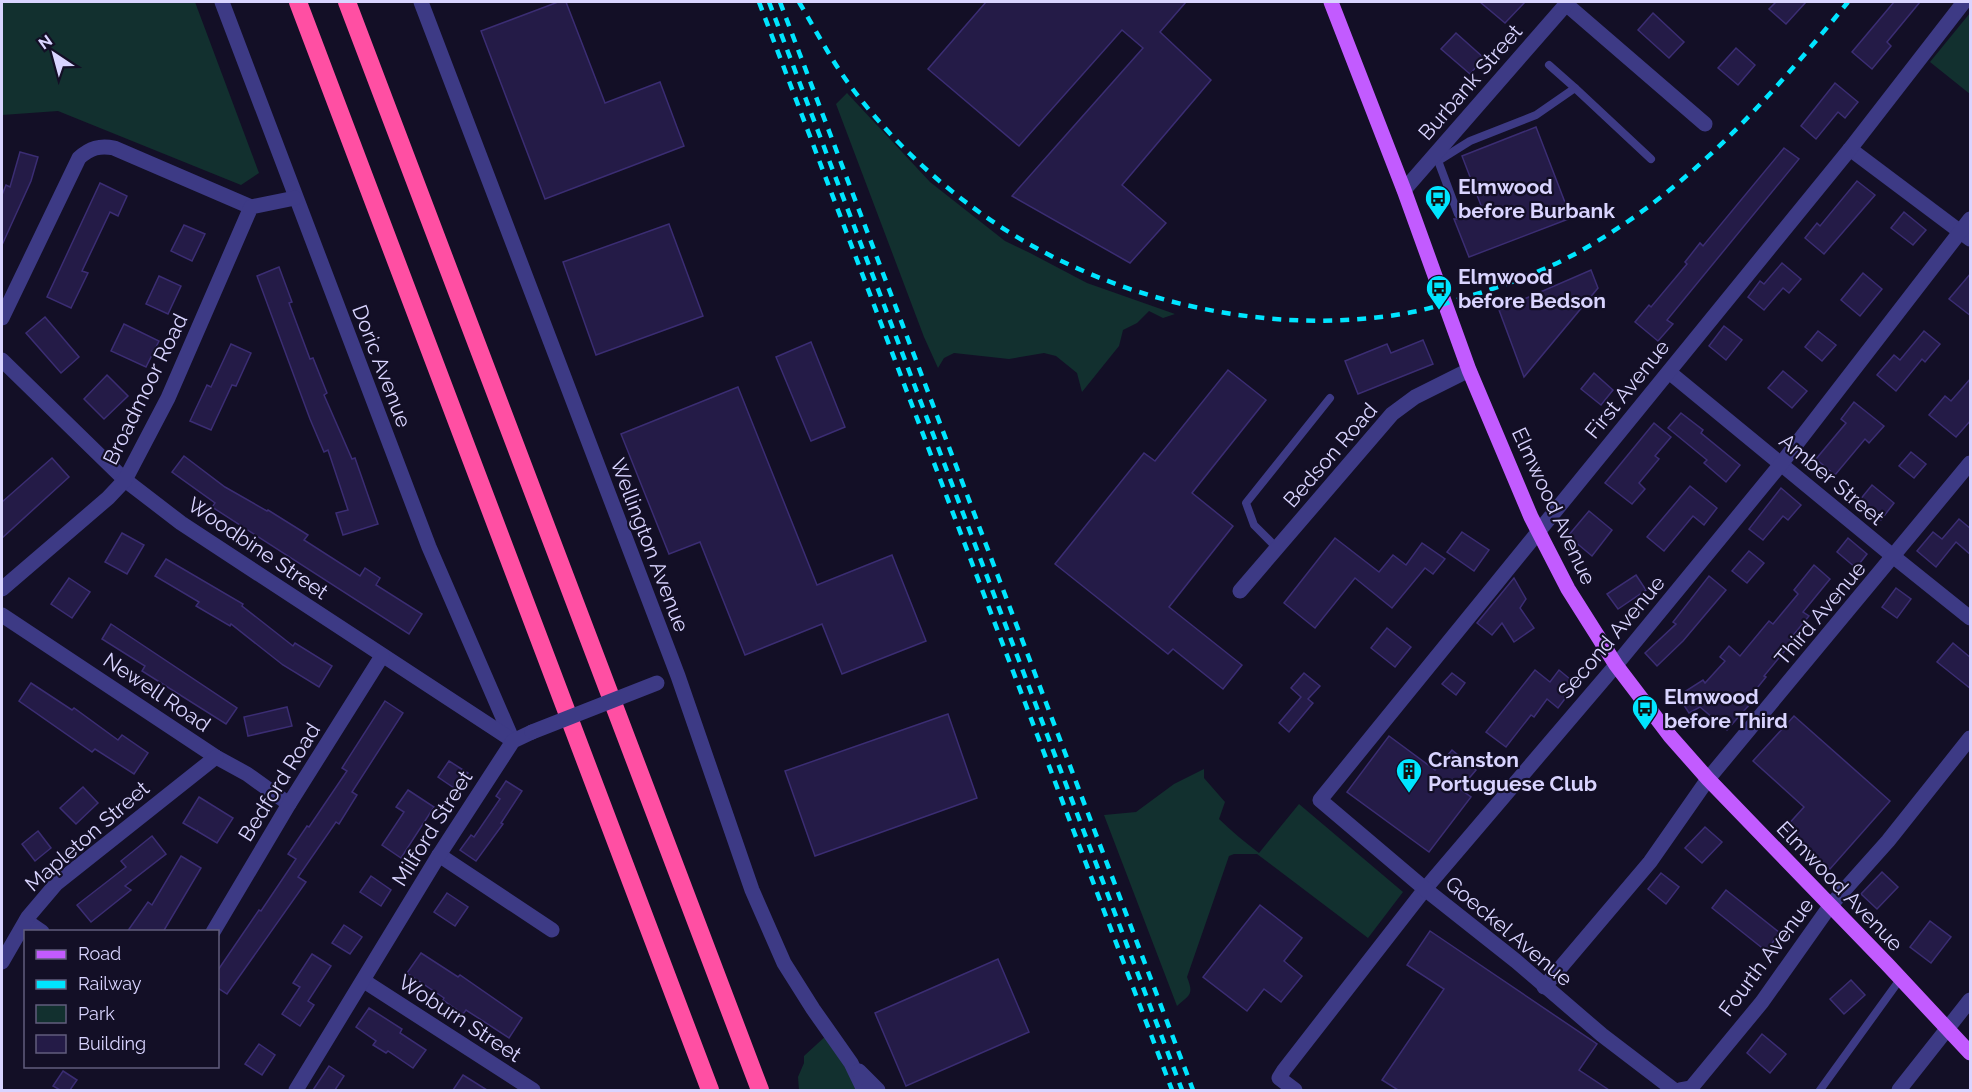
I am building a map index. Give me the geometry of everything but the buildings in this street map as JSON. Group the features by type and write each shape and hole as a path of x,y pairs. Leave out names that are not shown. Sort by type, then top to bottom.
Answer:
{"highway":[{"path":"298,2 710,1090"},
{"path":"347,2 760,1090"}],"main road":[{"name":"Elmwood Avenue","path":"1331,2 1404,190 1469,370 1531,517 1568,589 1616,665 1670,736 1708,779 1971,1053"}],"street":[{"name":"Doric Avenue","path":"222,2 429,547 513,741"},
{"name":"Wellington Avenue","path":"421,2 678,676 752,890 784,963 851,1063 864,1090"},
{"name":"First Avenue","path":"1320,800 1850,149 1964,2"},
{"path":"1567,3 1705,124"},
{"name":"Burbank Street","path":"1404,190 1437,158 1567,3"},
{"path":"2,318 73,167 79,158 94,148 104,146 114,148 251,207 295,198"},
{"path":"1850,149 1967,230"},
{"name":"Broadmoor Road","path":"2,589 108,498 125,480 168,398 251,207"},
{"name":"Second Avenue","path":"1295,1090 1279,1078 1425,889 1616,665 1781,464 1967,230"},
{"name":"Woodbine Street","path":"2,360 125,480 209,542 513,741"},
{"name":"Bedson Road","path":"1240,591 1392,414 1415,397 1469,370"},
{"name":"Amber Street","path":"1669,372 1894,558 1971,618"},
{"name":"Third Avenue","path":"1544,987 1650,862 1708,779 1971,463"},
{"name":"Newell Road","path":"2,615 216,757 247,774 289,804"},
{"name":"Bedford Road","path":"214,930 289,804 382,656"},
{"path":"513,741 678,676"},
{"name":"Fourth Avenue","path":"1680,1090 1690,1088 1762,1002 1830,906 1888,841 1971,738"},
{"name":"Milford Street","path":"296,1090 439,855 513,741"},
{"name":"Mapleton Street","path":"2,962 26,921 56,884 216,757"},
{"name":"Goeckel Avenue","path":"1320,800 1602,1035 1680,1090"},
{"path":"439,855 552,930"},
{"path":"26,921 39,930"},
{"name":"Woburn Street","path":"364,981 533,1090"},
{"path":"1899,1090 1971,1000"},
{"path":"851,1063 878,1090"}],"lane":[{"path":"1549,65 1651,159"},
{"path":"1458,214 1437,158 1470,141 1536,115 1575,88"},
{"path":"1277,548 1254,525 1246,503 1330,398"},
{"path":"1820,1090 1901,978"}],"green space":[{"path":"2,2 195,2 259,173 241,185 58,111 2,115"},
{"path":"1970,13 1970,94 1930,62"},
{"path":"847,93 930,182 1005,241 1087,283 1175,314 1163,318 1149,311 1137,323 1123,330 1119,346 1082,392 1077,373 1056,356 1044,353 1009,359 954,353 944,358 938,368 924,337 836,104"},
{"path":"1204,769 1204,778 1225,802 1219,819 1259,853 1299,804 1403,892 1368,938 1257,854 1229,856 1187,977 1190,994 1177,1006 1104,815 1136,812 1174,784"},
{"path":"828,1034 869,1090 799,1090 798,1077 804,1063 804,1056"}],"railway":[{"path":"759,2 1172,1090"},
{"path":"769,2 1182,1090"},
{"path":"780,2 1193,1090"},
{"path":"799,2 842,74 889,133 951,190 1015,236 1068,264 1123,287 1181,304 1241,315 1301,320 1360,319 1418,311 1505,285 1575,254 1616,230 1654,203 1724,142 1788,74 1848,2"}],"place":[{"name":"Elmwood before Burbank","path":"1438,221"},
{"name":"Elmwood before Bedson","path":"1439,311"},
{"name":"Elmwood before Third","path":"1645,731"},
{"name":"Cranston Portuguese Club","path":"1409,794"}]}
